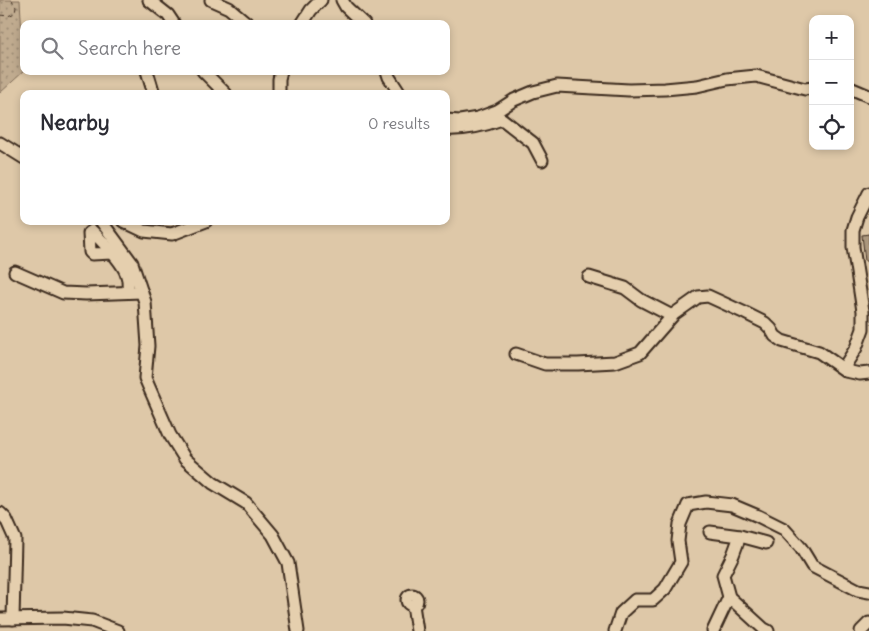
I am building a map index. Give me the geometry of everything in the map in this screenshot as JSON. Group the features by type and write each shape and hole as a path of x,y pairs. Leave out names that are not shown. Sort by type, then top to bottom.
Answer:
{"street":[{"path":"149,0 171,20"},
{"path":"211,0 228,8 243,20"},
{"path":"304,20 313,5 332,1 358,20"},
{"path":"148,75 153,90"},
{"path":"207,75 222,90"},
{"path":"278,90 279,75"},
{"path":"388,75 397,90"},
{"path":"450,120 460,121 478,118 497,111 514,100 533,92 558,86 629,90 665,89 697,86 727,79 756,76 809,88"},
{"path":"854,90 869,96"},
{"path":"450,129 461,130 484,126 502,119 533,143 542,160"},
{"path":"0,143 20,156"},
{"path":"846,371 846,364 856,348 863,329 863,311 852,230 869,193"},
{"path":"857,217 869,220"},
{"path":"104,225 132,263 142,292 145,302 148,346 145,378 170,435 185,459 213,483 246,503 273,535 288,563 298,631"},
{"path":"131,225 144,231 172,234 196,225"},
{"path":"112,253 127,274 128,292"},
{"path":"15,272 63,293 142,292"},
{"path":"589,277 626,288 641,300 672,316"},
{"path":"516,354 545,364 615,362 640,353 672,316 698,297 708,296 765,323 775,336 782,341 819,352 846,371 860,374 869,373"},
{"path":"615,631 622,613 635,600 654,600 665,589 681,562 678,541 680,524 688,505 706,502 732,505 784,529 801,548 812,566 858,590 869,592"},
{"path":"0,513 6,519 16,539 13,619"},
{"path":"710,532 766,542"},
{"path":"740,536 723,575 729,597 768,631"},
{"path":"713,631 729,597"},
{"path":"413,605 417,631"},
{"path":"0,619 63,618 92,622 118,631"},
{"path":"861,631 869,623"}],"path":[{"path":"0,15 8,16 15,12 16,7 12,0"}],"shaded area":[{"path":"0,0 20,0 20,75 0,93"}],"building":[{"path":"869,234 869,261 865,261 862,235"}]}
